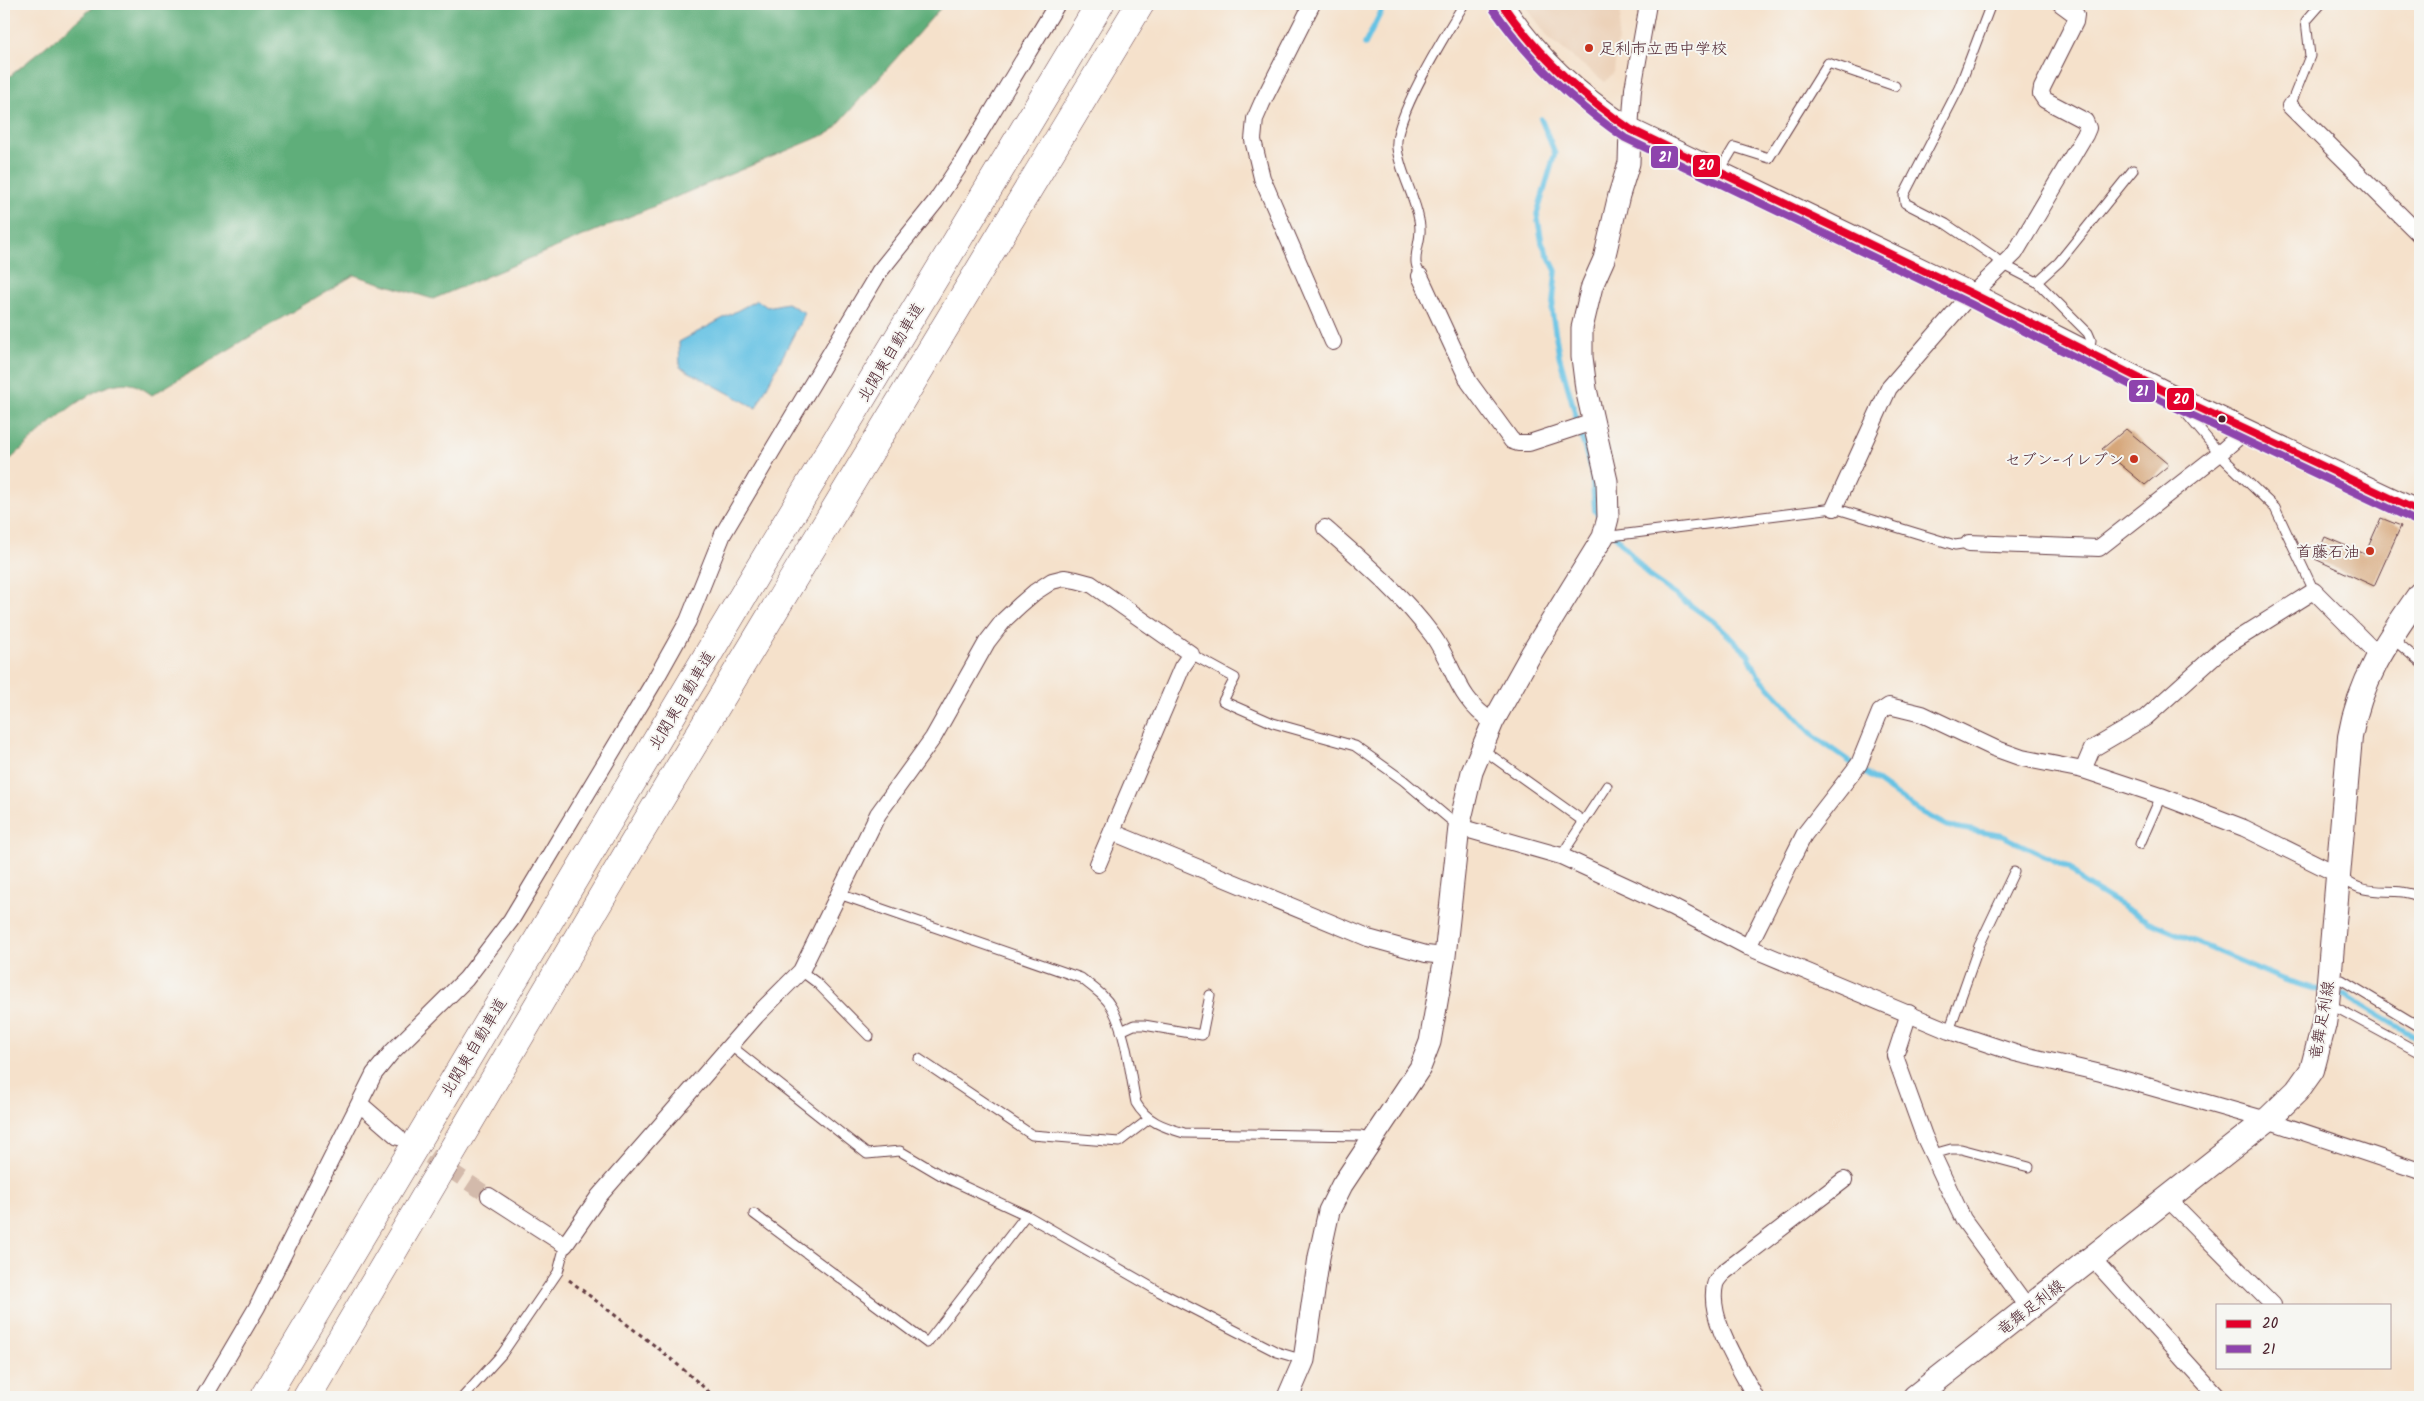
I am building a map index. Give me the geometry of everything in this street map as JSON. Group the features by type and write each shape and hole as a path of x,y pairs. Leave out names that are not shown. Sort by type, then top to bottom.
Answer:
{"highway":[{"name":"北関東自動車道","path":"265,1397 784,527 1100,4"},
{"name":"北関東自動車道","path":"307,1397 642,829 1140,4"}],"main road":[{"name":"竜舞足利線","path":"1915,1397 2267,1120 2297,1091 2312,1070 2327,1004 2337,874 2354,710 2384,645 2420,594"}],"street":[{"path":"204,1397 257,1307 374,1074 392,1052 466,979 511,920 683,629 723,534 769,456 879,272 936,201 962,162 1057,4"},
{"path":"1312,4 1255,119 1254,140 1262,178 1333,342"},
{"path":"1502,4 1541,56 1568,84 1594,105 1630,129 1974,294 2170,394 2420,512"},
{"path":"1288,1397 1304,1360 1319,1257 1329,1211 1342,1185 1420,1068 1433,1028 1445,956 1459,827 1465,795 1481,749 1493,722 1531,654 1603,537 1608,518 1607,480 1593,422 1582,357 1582,328 1592,286 1604,259 1619,195 1630,163 1633,89 1648,4"},
{"path":"1834,508 1889,388 1962,304 2015,253 2088,128 2085,122 2046,100 2041,94 2042,88 2075,22 2076,15 2061,4"},
{"path":"2290,106 2419,231"},
{"path":"1420,276 1462,370 1512,441 1529,443 1593,422"},
{"path":"1969,543 2099,548 2220,453 2246,430"},
{"path":"1325,528 1386,582 1414,612 1434,638 1458,686 1481,715 1493,722"},
{"path":"489,1196 565,1245 599,1196 756,1016 801,971 878,814 933,738 987,642 1004,620 1035,592 1052,581 1064,578 1091,584 1191,654 1182,667 1098,864"},
{"path":"2083,770 2092,749 2145,718 2222,648 2314,591 2384,645"},
{"path":"1748,947 1804,835 1859,764 1880,712 1889,706 1922,714 1994,748 2022,758 2083,770 2161,796 2244,828 2337,874"},
{"path":"1459,827 1561,856 1672,907 1748,947 1949,1031 2015,1053 2101,1073 2267,1120 2420,1172"},
{"path":"1112,832 1359,935 1397,947 1445,956"},
{"path":"1909,1013 1895,1056 1933,1154 1963,1219 2028,1308"},
{"path":"360,1104 398,1136"},
{"path":"1755,1397 1716,1318 1713,1299 1715,1282 1724,1272 1844,1180"},
{"path":"2167,1198 2271,1304"},
{"path":"2092,1258 2218,1397"}],"lane":[{"path":"1420,276 1416,261 1421,236 1419,218 1396,146 1398,131 1402,118 1424,75 1464,4"},
{"path":"1991,4 1959,88 1904,195 1905,202 1946,224 2002,264 2037,282 2088,333 2091,340 2089,353"},
{"path":"2290,106 2310,56 2306,21 2321,4"},
{"path":"1718,172 1734,147 1769,158 1828,63 1895,86"},
{"path":"2037,282 2059,262 2133,170"},
{"path":"2170,394 2220,453 2275,508 2314,591"},
{"path":"1603,537 1834,508 1955,545 1969,543"},
{"path":"2384,645 2420,662"},
{"path":"1191,654 1235,678 1223,701 1273,723 1354,746 1402,780 1459,827"},
{"path":"1481,749 1583,821"},
{"path":"1561,856 1607,786"},
{"path":"2140,844 2161,796"},
{"path":"1949,1031 1979,946 2014,872"},
{"path":"2337,874 2352,887 2367,891 2405,892 2420,897"},
{"path":"839,894 1081,978 1100,992 1112,1007 1121,1031 1136,1103 1141,1113 1160,1126 1184,1133 1362,1136 1371,1140"},
{"path":"801,971 817,983 869,1036"},
{"path":"2330,975 2342,980 2420,1027"},
{"path":"1121,1031 1134,1025 1144,1025 1202,1035 1210,995"},
{"path":"2327,1004 2339,1008 2420,1053"},
{"path":"731,1046 867,1154 900,1151 944,1177 1026,1215 1160,1292 1277,1352 1304,1360"},
{"path":"919,1060 1032,1134 1119,1142 1149,1119"},
{"path":"1933,1154 1951,1149 1961,1149 2029,1167"},
{"path":"754,1214 927,1344 1026,1215"},
{"path":"463,1397 502,1354 558,1272 565,1245"}],"path":[{"path":"558,1272 664,1352 715,1397"}],"shaded area":[{"name":"足利市立西中学校","path":"1524,4 1622,4 1614,72 1605,82 1549,38"}],"green space":[{"path":"97,4 944,4 831,132 433,299 354,275 152,395 131,384 116,384 99,390 64,412 4,465 4,81"}],"water":[{"path":"757,300 767,307 787,303 805,313 756,408 680,367 679,342"}],"building":[{"path":"2126,429 2169,465 2145,485 2102,449"},
{"path":"2381,518 2401,526 2374,586 2315,559 2325,537 2365,554"}],"waterway":[{"path":"1365,44 1385,4"},
{"path":"1541,119 1555,153 1537,214 1542,243 1556,271 1552,312 1559,355 1592,474 1595,511 1602,519"},
{"path":"1614,534 1650,577 1713,621 1748,654 1758,675 1815,737 1919,811 1947,826 2003,836 2070,868 2084,883 2149,922 2284,980 2323,991"},
{"path":"2332,993 2346,996 2420,1040"}],"tunnel":[{"path":"409,1143 489,1196"}],"transit line":[{"name":"20","path":"1502,4 1515,23 1544,57 1576,88 1630,129 1973,294 2170,394 2420,512"},
{"name":"21","path":"1494,10 1522,47 1554,80 1588,110 1625,138 1969,303 2166,403 2416,521"}],"place":[{"name":"足利市立西中学校","path":"1589,48"},
{"name":"セブン-イレブン","path":"2134,459"},
{"name":"首藤石油","path":"2370,551"}]}
